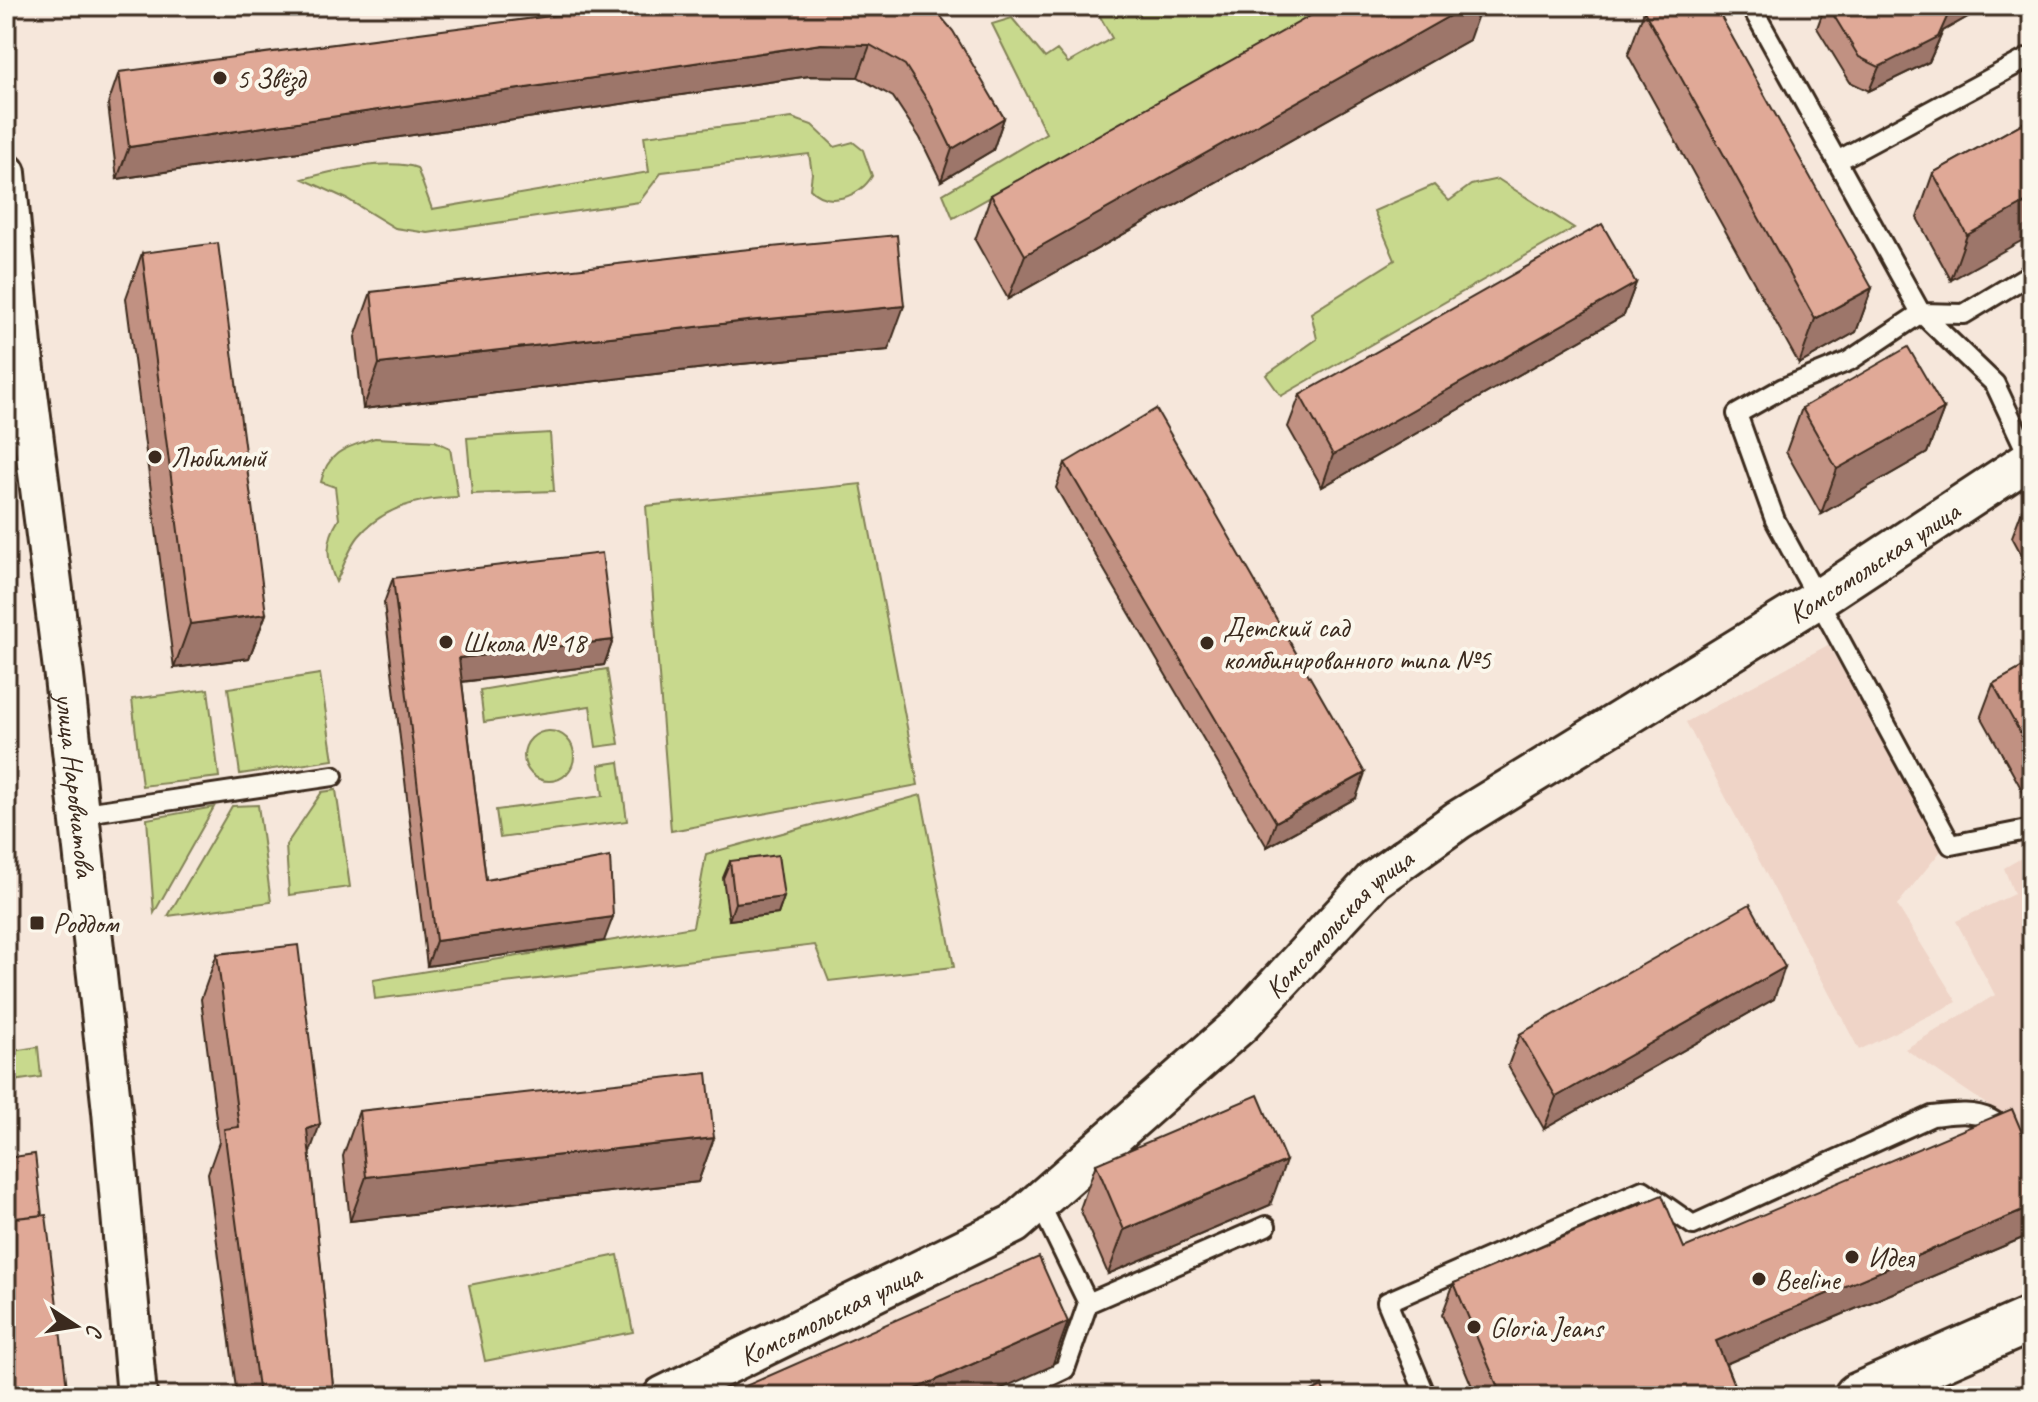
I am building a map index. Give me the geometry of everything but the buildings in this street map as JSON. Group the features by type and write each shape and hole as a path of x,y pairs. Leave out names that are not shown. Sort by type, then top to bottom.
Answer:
{"street":[{"name":"улица Наровчатова","path":"6,173 14,347 79,814 112,1111 137,1396"},
{"name":"Комсомольская улица","path":"663,1396 1014,1224 1241,1024 1374,880 1458,820 1818,599 2030,459"},
{"path":"1857,1396 2032,1319"}],"lane":[{"path":"1751,6 1921,313 1995,384 2030,459"},
{"path":"1839,160 2032,56"},
{"path":"2032,273 1964,314 1921,313 1849,361 1783,388 1737,414 1775,520 1951,845 2032,829"},
{"path":"79,814 333,776"},
{"path":"1426,1396 1387,1302 1643,1190 1693,1225 1932,1116 1964,1113 1991,1119 2032,1150"},
{"path":"1008,1396 1065,1369 1088,1303 1039,1202"},
{"path":"1088,1303 1266,1226"}],"shaded area":[{"path":"1828,645 1945,846 1897,905 1957,1002 1859,1050 1686,722"},
{"path":"2032,852 2032,1140 2029,1133 1905,1049 1995,995 1956,921 2014,894 2004,868"}],"green space":[{"path":"1098,6 1332,6 953,218 943,194 1046,133 992,24 1012,18 1045,58 1057,50 1068,63 1112,38 1097,11"},
{"path":"792,118 812,125 835,147 853,142 863,150 872,176 867,183 843,198 817,195 810,189 812,173 809,154 662,172 639,202 428,233 395,228 347,199 303,179 360,167 405,165 417,168 432,209 649,172 644,136"},
{"path":"1498,179 1574,228 1281,396 1266,375 1317,339 1311,313 1395,260 1374,211 1434,185 1449,201 1471,185"},
{"path":"550,433 554,491 472,494 467,438"},
{"path":"375,438 435,441 450,448 458,497 418,502 380,518 355,541 336,582 328,550 339,519 335,487 321,482 324,471 340,451"},
{"path":"861,484 918,785 671,831 646,506"},
{"path":"607,669 619,744 596,747 590,706 484,722 480,690"},
{"path":"320,674 333,760 240,774 228,688"},
{"path":"208,689 219,777 142,786 132,699"},
{"path":"549,731 566,739 574,756 566,773 549,781 532,773 524,756 532,739"},
{"path":"619,762 627,821 500,838 496,810 603,796 599,765"},
{"path":"336,790 350,887 289,895 286,845 322,792"},
{"path":"921,795 954,967 829,981 815,945 375,999 373,980 693,927 706,854"},
{"path":"258,805 271,902 168,916 232,806"},
{"path":"214,807 154,913 147,819"},
{"path":"38,1047 41,1077 6,1082 6,1052"},
{"path":"618,1255 633,1332 485,1361 469,1285"}],"place":[{"name":"5 Звёзд","path":"220,78"},
{"name":"Любимый","path":"155,457"},
{"name":"Школа № 18","path":"446,642"},
{"name":"Детский сад комбинированного типа №5","path":"1207,643"},
{"name":"Роддом","path":"37,923"},
{"name":"Идея","path":"1852,1257"},
{"name":"Beeline","path":"1759,1279"},
{"name":"Gloria Jeans","path":"1474,1327"}]}
